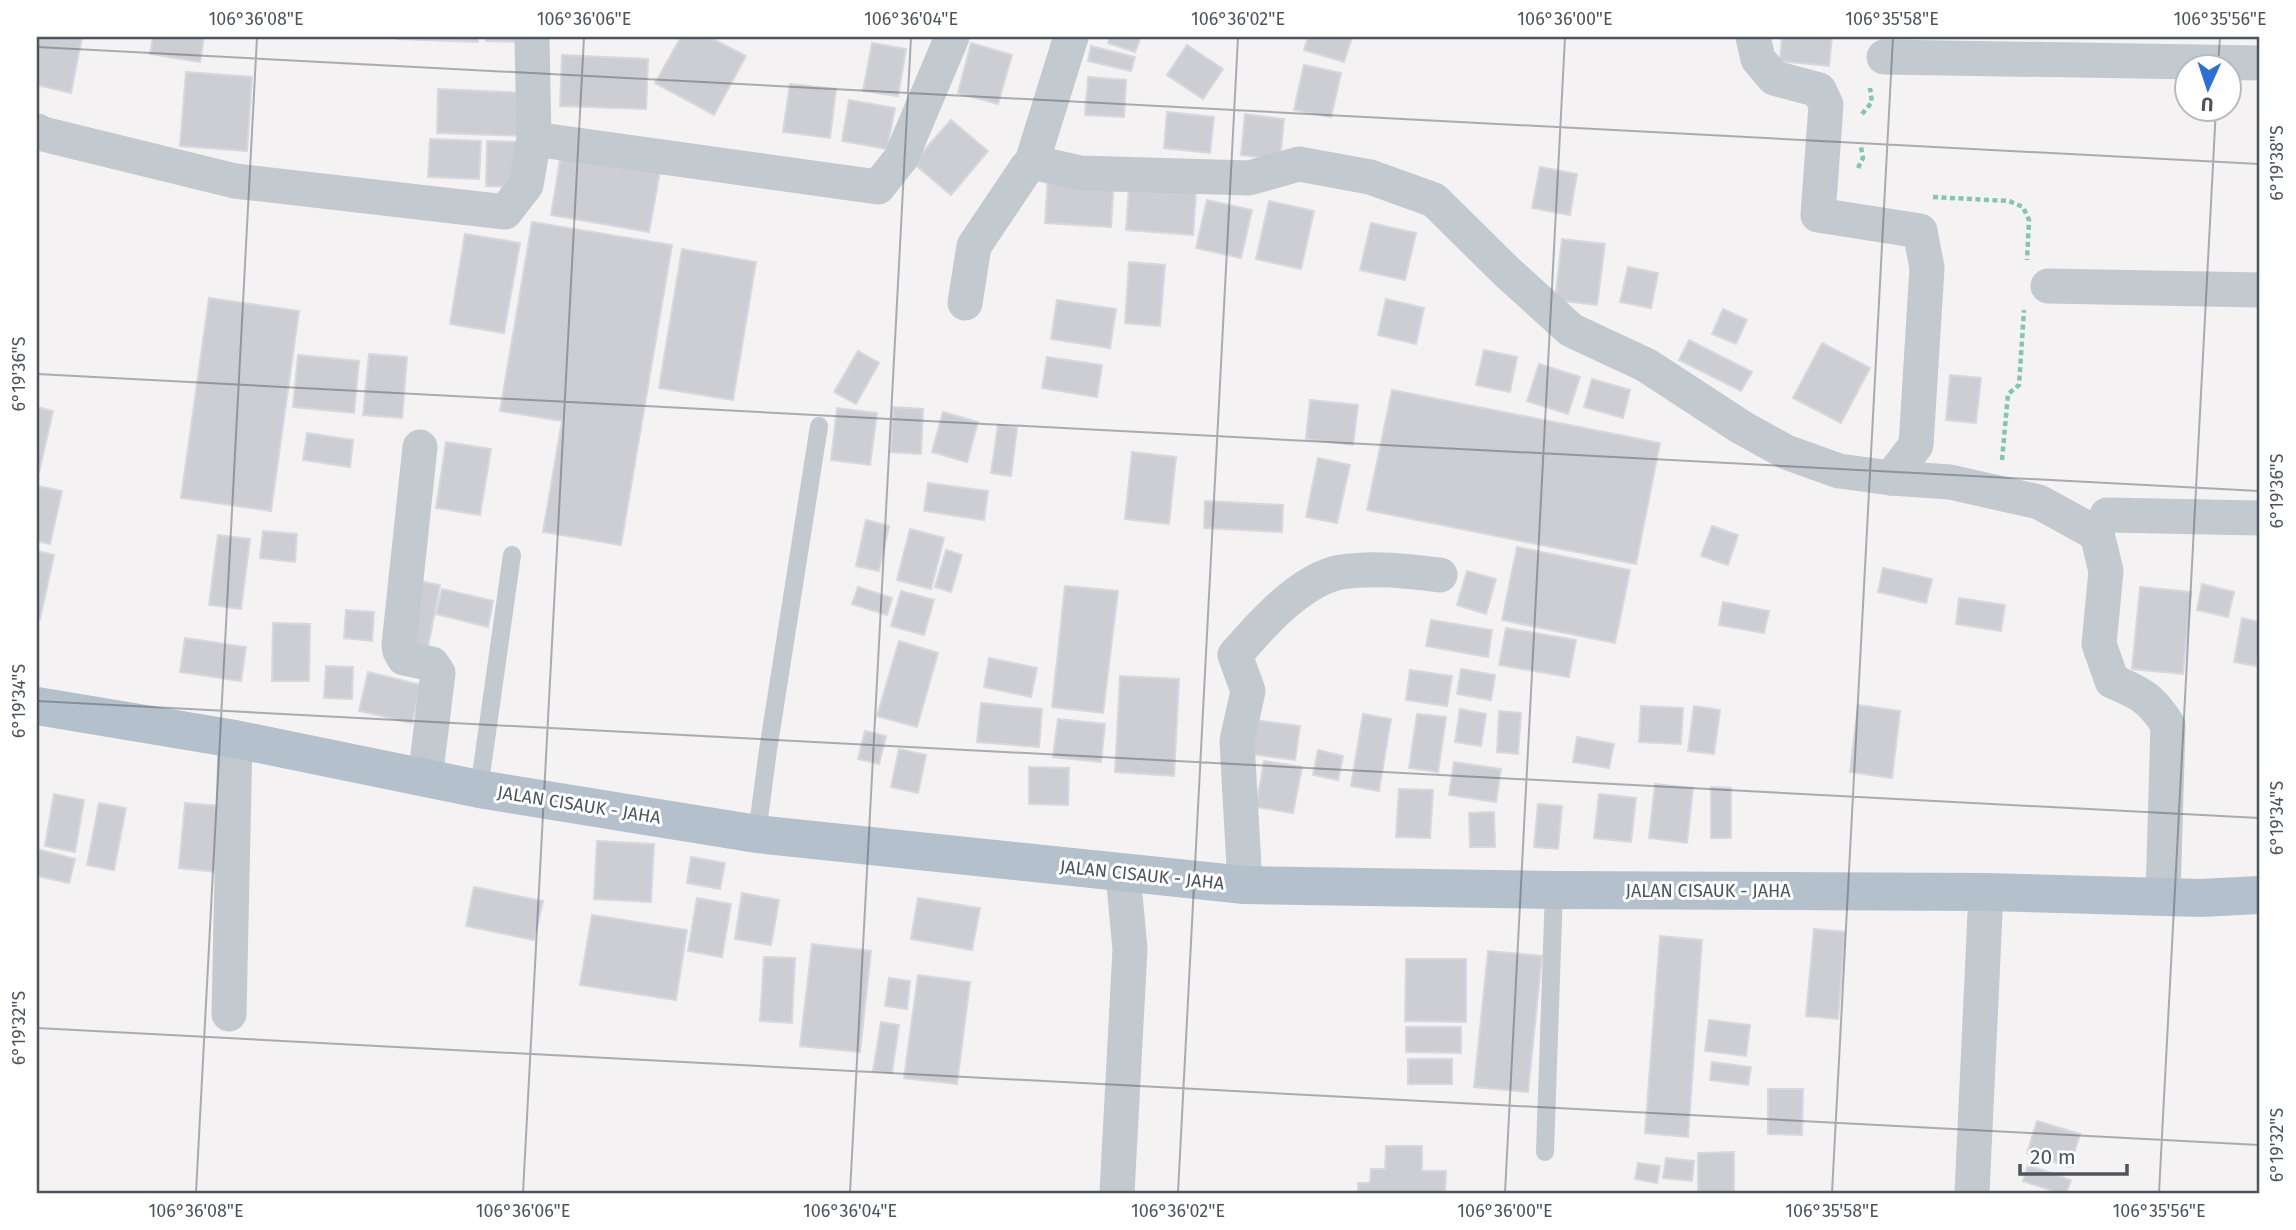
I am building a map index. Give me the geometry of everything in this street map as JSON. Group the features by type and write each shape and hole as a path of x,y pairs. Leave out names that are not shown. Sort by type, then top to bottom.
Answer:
{"main road":[{"name":"JALAN CISAUK - JAHA","path":"37,706 234,739 479,789 757,834 1245,885 1986,892 2201,898 2259,895"}],"street":[{"path":"37,131 235,181 505,212 526,185 534,139 531,37"},
{"path":"534,139 878,187 901,158 953,37"},
{"path":"965,303 974,246 1032,162 1071,37"},
{"path":"1753,37 1758,59 1774,78 1819,90 1826,105 1818,215 1920,231 1927,268 1916,445 1891,478"},
{"path":"1884,57 2259,63"},
{"path":"1032,162 1080,173 1249,178 1299,164 1370,177 1434,200 1571,330 1646,365 1741,427 1786,452 1839,471 1950,482 2039,502 2097,534 2106,571 2099,645 2112,681 2141,694 2155,705 2168,725 2164,896"},
{"path":"2037,287 2259,290"},
{"path":"420,447 399,645 404,657 432,664 438,673 425,779"},
{"path":"2107,515 2259,518"},
{"path":"1245,885 1237,741 1248,691 1235,655 1265,620 1300,592 1340,572 1403,570 1440,575"},
{"path":"229,1014 234,739"},
{"path":"1117,1193 1130,949 1123,874"},
{"path":"1972,1193 1986,892"}],"lane":[{"path":"757,834 819,426"},
{"path":"479,789 512,555"},
{"path":"1545,1152 1554,890"}],"path":[{"path":"1860,115 1872,102 1868,74 1884,57"},
{"path":"1856,174 1863,158 1860,139"},
{"path":"1922,196 2009,201 2023,207 2029,220 2037,287 2020,385 2008,394 2001,472"}],"building":[{"path":"37,37 82,37 71,93 37,85"},
{"path":"153,37 204,37 200,62 150,54"},
{"path":"478,37 478,42 398,39"},
{"path":"486,37 522,37 522,42 486,41"},
{"path":"681,37 709,37 746,56 714,115 655,83"},
{"path":"1110,37 1141,37 1135,52 1108,43"},
{"path":"1308,37 1352,37 1344,62 1304,50"},
{"path":"1782,37 1832,37 1829,66 1780,61"},
{"path":"872,43 906,49 898,96 863,91"},
{"path":"971,43 1012,55 998,104 958,93"},
{"path":"1187,45 1223,69 1203,99 1167,75"},
{"path":"1091,46 1135,57 1131,71 1088,61"},
{"path":"562,55 648,59 646,109 560,106"},
{"path":"1304,65 1341,73 1331,117 1294,110"},
{"path":"186,72 252,77 247,151 180,146"},
{"path":"1088,77 1126,80 1124,117 1085,115"},
{"path":"790,84 836,89 830,138 783,132"},
{"path":"438,89 524,93 522,136 437,133"},
{"path":"849,100 895,108 887,149 842,141"},
{"path":"1167,112 1214,117 1210,153 1164,148"},
{"path":"1245,114 1284,119 1280,159 1241,155"},
{"path":"951,120 988,151 951,195 913,163"},
{"path":"430,139 481,141 479,179 428,177"},
{"path":"487,141 521,142 519,187 486,186"},
{"path":"561,154 660,171 649,232 551,215"},
{"path":"1540,167 1577,174 1570,215 1532,208"},
{"path":"1048,176 1114,180 1111,227 1045,223"},
{"path":"1129,187 1196,191 1193,235 1126,230"},
{"path":"1207,200 1252,210 1241,258 1196,248"},
{"path":"1269,201 1314,211 1301,269 1256,259"},
{"path":"532,222 672,245 621,545 543,532 562,421 500,411"},
{"path":"1371,223 1416,233 1405,280 1360,270"},
{"path":"465,234 520,243 504,333 450,324"},
{"path":"1562,239 1605,244 1597,305 1555,300"},
{"path":"682,249 756,262 733,400 659,388"},
{"path":"1129,262 1165,265 1160,326 1125,323"},
{"path":"1628,267 1658,273 1651,308 1620,302"},
{"path":"209,298 299,311 271,511 181,498"},
{"path":"1386,299 1424,308 1416,344 1378,335"},
{"path":"1057,300 1116,309 1110,348 1051,339"},
{"path":"1723,309 1747,320 1736,344 1712,334"},
{"path":"1689,340 1752,372 1741,391 1679,360"},
{"path":"1822,343 1870,368 1841,423 1793,398"},
{"path":"1484,350 1517,357 1510,392 1476,385"},
{"path":"858,351 879,363 856,404 834,392"},
{"path":"369,354 407,357 402,418 363,415"},
{"path":"298,355 359,361 354,413 293,407"},
{"path":"1047,357 1102,365 1097,397 1042,388"},
{"path":"1539,364 1580,377 1568,414 1527,401"},
{"path":"1950,375 1981,378 1976,423 1946,420"},
{"path":"1592,379 1630,390 1623,418 1584,407"},
{"path":"1392,390 1660,443 1636,564 1367,510"},
{"path":"1310,400 1358,405 1353,445 1306,439"},
{"path":"37,407 53,411 39,472 37,471"},
{"path":"893,407 923,409 921,454 891,452"},
{"path":"837,408 877,413 870,465 831,460"},
{"path":"943,412 978,422 967,462 932,452"},
{"path":"998,425 1017,428 1011,476 991,473"},
{"path":"307,433 353,440 350,467 303,460"},
{"path":"446,442 491,449 480,515 436,508"},
{"path":"1132,452 1176,457 1169,524 1125,519"},
{"path":"1318,458 1350,465 1337,523 1306,517"},
{"path":"928,483 988,491 984,520 924,511"},
{"path":"37,486 62,491 50,544 37,541"},
{"path":"1205,501 1283,505 1282,532 1204,528"},
{"path":"866,520 889,526 879,571 856,566"},
{"path":"1712,526 1738,535 1728,565 1701,556"},
{"path":"910,529 944,538 931,589 897,580"},
{"path":"263,531 297,534 295,562 260,558"},
{"path":"218,535 250,539 241,609 209,605"},
{"path":"1517,547 1630,570 1615,643 1502,620"},
{"path":"946,550 962,555 951,592 935,587"},
{"path":"37,551 54,555 40,619 37,618"},
{"path":"1883,568 1932,579 1926,603 1878,592"},
{"path":"1467,571 1496,579 1486,614 1457,605"},
{"path":"418,581 440,585 427,652 404,647"},
{"path":"2202,584 2234,592 2228,617 2197,610"},
{"path":"1065,586 1118,591 1103,713 1052,707"},
{"path":"858,587 892,598 887,615 852,604"},
{"path":"2140,587 2191,592 2183,674 2132,669"},
{"path":"442,589 493,601 488,627 436,614"},
{"path":"901,591 934,600 924,635 891,626"},
{"path":"1959,598 2005,605 2001,631 1956,624"},
{"path":"1723,602 1769,611 1764,633 1719,625"},
{"path":"346,610 374,612 372,641 344,638"},
{"path":"2242,618 2259,622 2256,666 2234,662"},
{"path":"1431,620 1492,630 1488,657 1426,646"},
{"path":"273,623 310,624 309,681 272,681"},
{"path":"1506,628 1576,640 1569,677 1499,665"},
{"path":"185,638 246,647 241,681 180,672"},
{"path":"899,641 938,653 917,727 877,716"},
{"path":"989,658 1037,668 1031,697 984,687"},
{"path":"326,666 353,667 352,699 324,698"},
{"path":"1461,669 1495,675 1491,700 1457,694"},
{"path":"1410,670 1452,676 1447,706 1406,700"},
{"path":"368,672 421,685 412,723 359,711"},
{"path":"1120,676 1179,679 1174,776 1115,772"},
{"path":"981,703 1042,709 1039,747 977,742"},
{"path":"1858,705 1900,711 1892,778 1850,772"},
{"path":"1641,706 1683,708 1681,744 1639,742"},
{"path":"1694,706 1720,710 1714,754 1688,751"},
{"path":"1460,709 1486,714 1481,746 1455,742"},
{"path":"1499,711 1521,713 1518,754 1497,752"},
{"path":"1363,714 1391,719 1379,791 1351,786"},
{"path":"1417,714 1446,717 1438,772 1409,768"},
{"path":"1058,719 1105,724 1101,762 1053,757"},
{"path":"1255,720 1300,726 1295,760 1250,754"},
{"path":"865,731 886,736 879,764 858,759"},
{"path":"1577,737 1614,744 1609,768 1573,762"},
{"path":"899,749 926,755 918,793 891,787"},
{"path":"1318,750 1343,756 1338,780 1313,775"},
{"path":"1264,761 1302,767 1293,813 1256,807"},
{"path":"1454,762 1501,769 1496,802 1449,795"},
{"path":"1029,767 1069,768 1068,805 1029,804"},
{"path":"1655,784 1693,788 1687,843 1649,838"},
{"path":"1711,787 1731,788 1731,838 1711,838"},
{"path":"1399,789 1433,790 1430,838 1396,837"},
{"path":"54,794 84,800 75,852 45,846"},
{"path":"1599,794 1636,798 1631,842 1594,838"},
{"path":"99,803 126,808 114,870 87,865"},
{"path":"185,803 233,807 227,873 179,868"},
{"path":"1538,804 1562,806 1558,849 1534,847"},
{"path":"1494,812 1495,847 1470,847 1469,813"},
{"path":"597,841 654,844 651,902 594,899"},
{"path":"37,849 75,859 69,883 37,876"},
{"path":"691,857 725,863 720,889 687,883"},
{"path":"474,887 543,901 534,940 466,926"},
{"path":"742,893 779,900 771,945 735,939"},
{"path":"697,898 731,904 722,957 688,951"},
{"path":"918,898 980,908 972,950 911,939"},
{"path":"592,915 687,930 676,1000 580,985"},
{"path":"1814,929 1845,932 1838,1019 1806,1016"},
{"path":"1660,936 1702,940 1688,1137 1645,1133"},
{"path":"812,944 871,951 860,1052 800,1046"},
{"path":"1488,951 1542,956 1528,1092 1474,1087"},
{"path":"764,957 795,958 792,1023 760,1021"},
{"path":"1406,959 1466,959 1466,1022 1405,1021"},
{"path":"918,975 970,982 957,1084 904,1078"},
{"path":"889,978 910,981 907,1009 885,1006"},
{"path":"1709,1020 1750,1025 1746,1056 1705,1051"},
{"path":"881,1022 899,1025 892,1073 873,1071"},
{"path":"1406,1027 1461,1027 1461,1053 1406,1052"},
{"path":"1408,1059 1452,1059 1452,1084 1408,1084"},
{"path":"1712,1062 1751,1067 1748,1085 1710,1080"},
{"path":"1768,1089 1803,1089 1802,1135 1768,1134"},
{"path":"2037,1121 2080,1134 2070,1167 2027,1153"},
{"path":"1386,1146 1422,1146 1422,1171 1446,1171 1445,1193 1358,1193 1358,1183 1370,1183 1371,1169 1385,1169"},
{"path":"1734,1152 1734,1192 1698,1193 1698,1153"},
{"path":"1666,1158 1694,1161 1692,1181 1663,1178"},
{"path":"1638,1163 1660,1166 1657,1183 1635,1179"},
{"path":"2028,1165 2071,1180 2066,1193 2023,1181"}]}
